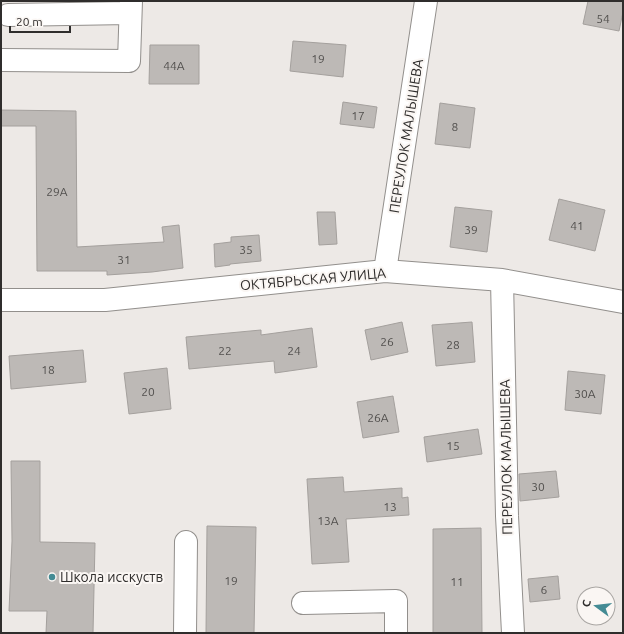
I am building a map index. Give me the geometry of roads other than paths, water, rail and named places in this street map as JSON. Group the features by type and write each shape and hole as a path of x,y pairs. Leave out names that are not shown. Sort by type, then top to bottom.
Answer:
{"street":[{"name":"ПЕРЕУЛОК МАЛЫШЕВА","path":"385,271 426,1"},
{"path":"1,60 129,60 130,7 8,15"},
{"name":"ОКТЯБРЬСКАЯ УЛИЦА","path":"1,300 105,300 385,271 502,280 623,302"},
{"name":"ПЕРЕУЛОК МАЛЫШЕВА","path":"502,280 507,516 513,633"},
{"path":"185,633 186,542"},
{"path":"303,603 396,601 396,633"}],"place":[{"name":"Школа исскуств","path":"52,577"}]}
